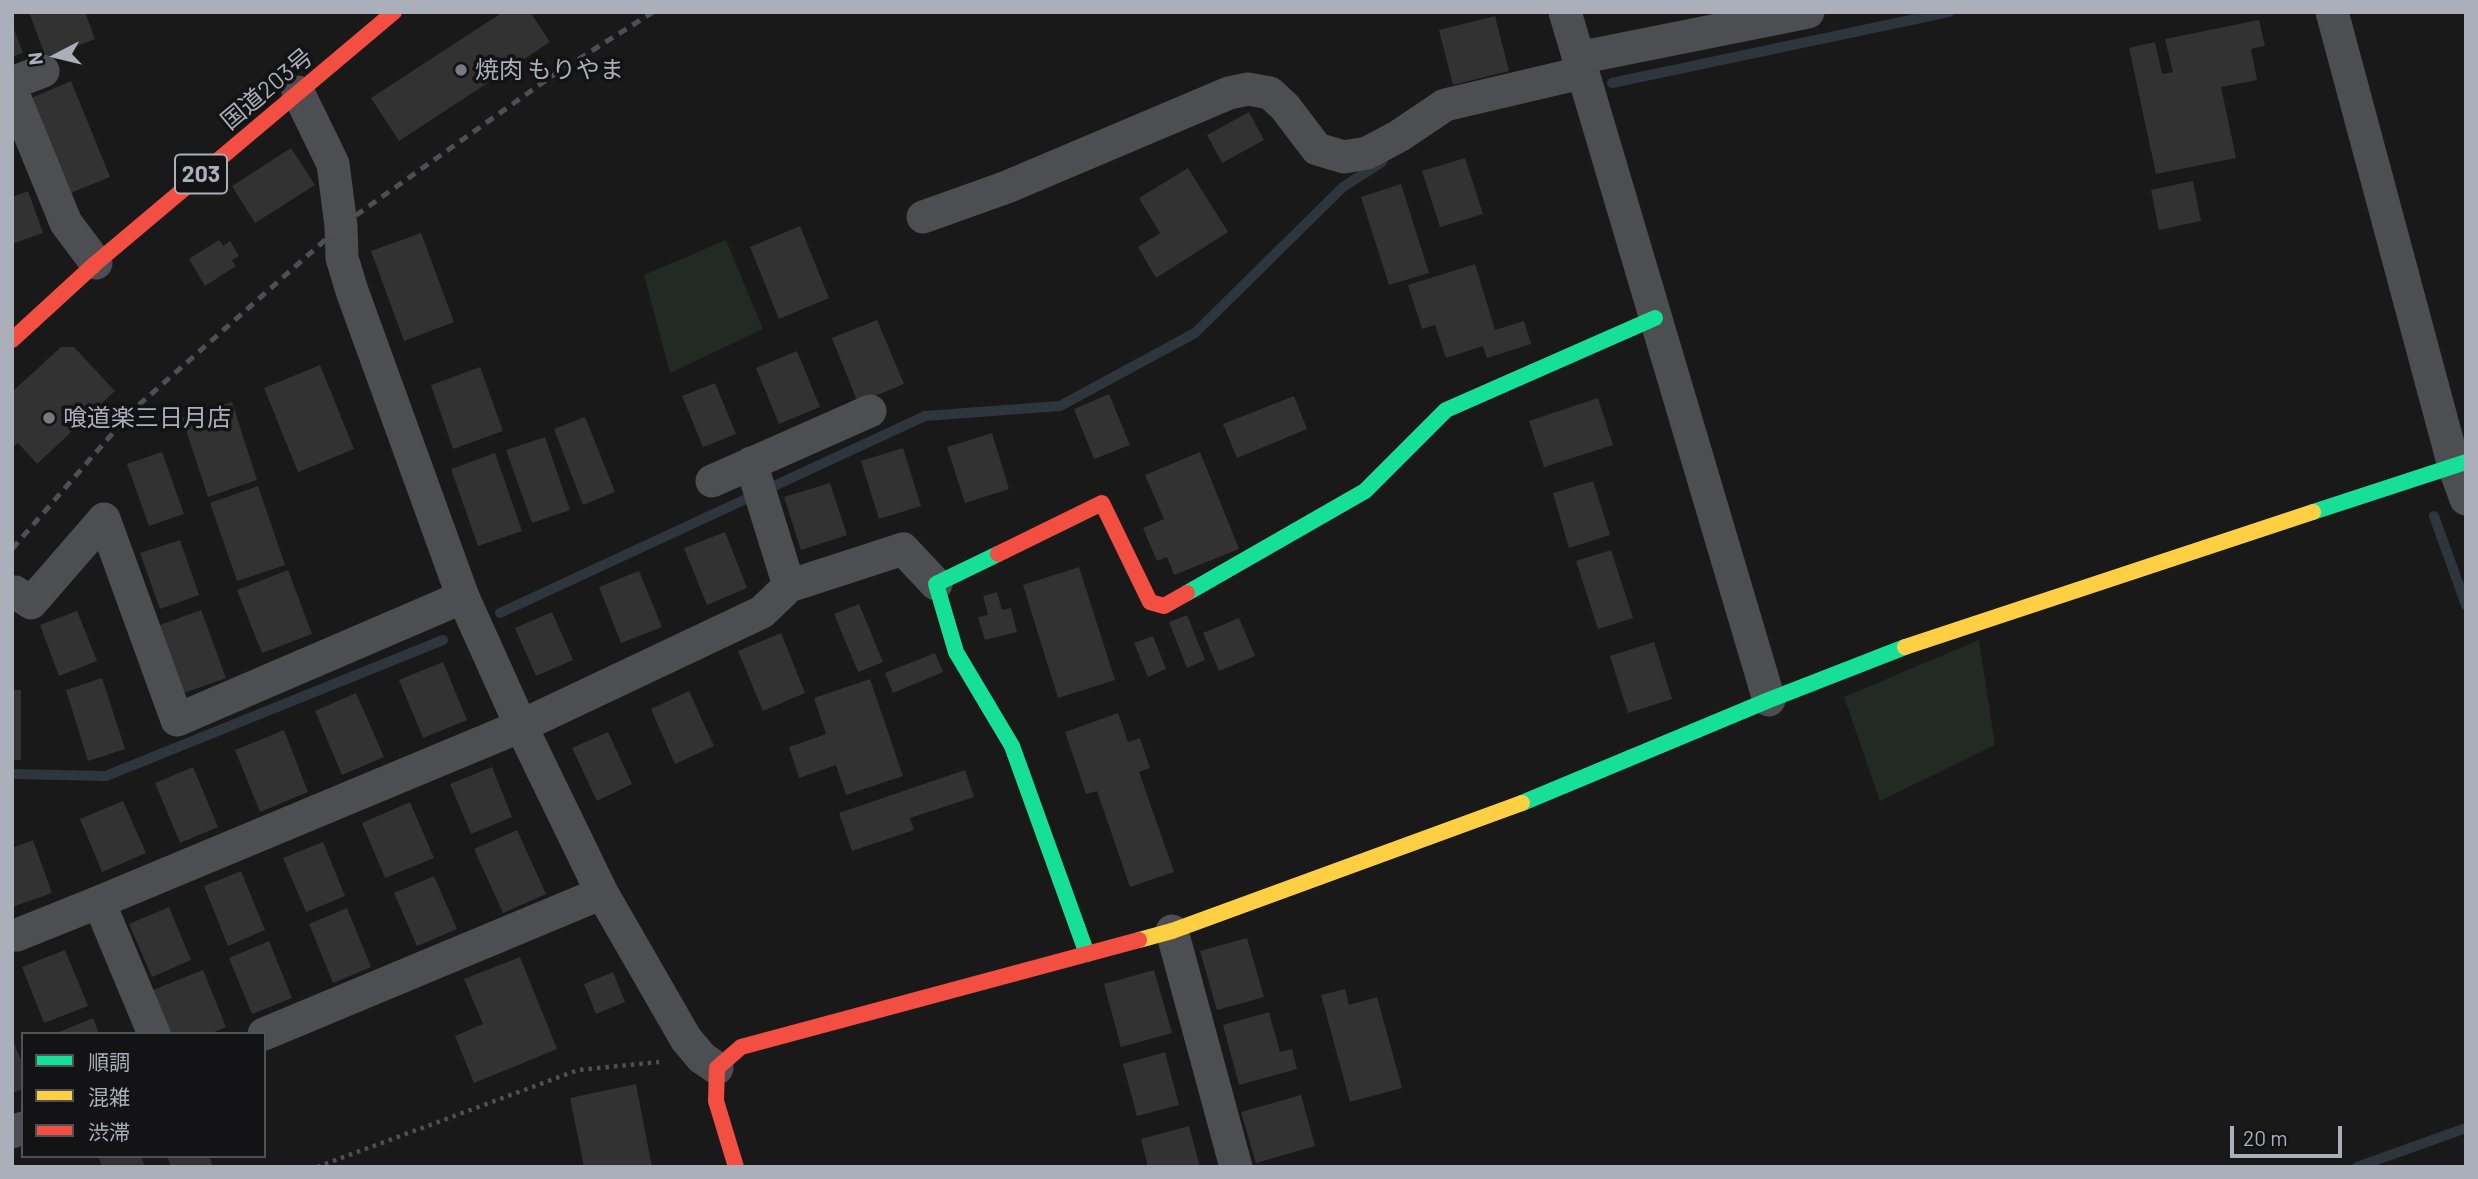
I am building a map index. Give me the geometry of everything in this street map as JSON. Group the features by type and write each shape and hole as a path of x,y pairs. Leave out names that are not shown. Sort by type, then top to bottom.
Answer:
{"main road":[{"name":"国道203号","path":"12,340 96,263 394,12"},
{"path":"1087,954 1012,746 957,652 936,584 1102,503 1150,602 1164,606 1365,491 1446,410 1654,318"},
{"path":"736,1167 716,1101 709,1063 741,1046 1171,931 1499,813 1769,700 1927,638 2460,464"}],"street":[{"path":"1564,12 1769,700"},
{"path":"923,217 1007,187 1229,93 1248,89 1270,93 1285,107 1317,149 1344,157 1367,153 1445,105 1579,66 1808,12"},
{"path":"2332,12 2460,464 2466,499"},
{"path":"12,83 44,72"},
{"path":"12,91 66,223 96,263"},
{"path":"298,92 333,164 342,258 463,597 521,726 602,893 686,1039 709,1063"},
{"path":"712,481 870,411"},
{"path":"751,463 789,586"},
{"path":"15,592 31,603 104,519 177,720 463,597"},
{"path":"12,935 18,935 99,902 521,726 762,612 789,586 903,550 936,584"},
{"path":"266,1033 602,893"},
{"path":"99,902 153,1032"},
{"path":"1171,931 1237,1167"}],"path":[{"path":"317,1167 578,1070 709,1063"}],"shaded area":[{"path":"726,240 763,329 670,373 644,275"},
{"path":"1979,640 1995,745 1880,801 1844,697"}],"building":[{"path":"29,12 85,12 95,39 46,58"},
{"name":"焼肉 もりやま","path":"503,12 530,12 550,42 399,141 371,98"},
{"path":"1495,16 1509,71 1453,85 1439,30"},
{"path":"2259,20 2265,46 2251,49 2257,80 2221,87 2236,158 2156,174 2129,48 2155,42 2162,74 2173,72 2165,39"},
{"path":"12,24 23,53 12,57"},
{"path":"71,81 110,177 68,194 29,99"},
{"path":"1249,112 1264,140 1222,163 1207,135"},
{"path":"291,148 315,185 255,223 232,186"},
{"path":"1465,158 1483,214 1440,227 1422,171"},
{"path":"1188,168 1228,232 1156,278 1138,247 1160,233 1139,198"},
{"path":"2193,181 2201,221 2159,230 2151,190"},
{"path":"1401,184 1429,273 1389,285 1361,197"},
{"path":"28,191 43,233 12,244 12,197"},
{"path":"800,226 829,298 779,319 750,247"},
{"path":"421,233 454,322 404,341 371,251"},
{"path":"219,240 223,246 230,241 239,256 232,260 236,266 205,286 189,259"},
{"path":"1475,264 1495,330 1524,321 1531,344 1487,358 1483,346 1446,358 1435,325 1422,329 1408,285"},
{"path":"877,320 904,384 858,403 832,338"},
{"name":"喰道楽三日月店","path":"61,347 74,347 115,391 37,464 18,443 12,448 12,392"},
{"path":"797,351 820,407 779,424 756,368"},
{"path":"320,365 354,449 298,472 264,388"},
{"path":"480,367 503,431 453,449 431,385"},
{"path":"715,383 736,434 703,447 682,396"},
{"path":"1109,394 1130,445 1094,459 1074,409"},
{"path":"1294,396 1307,429 1237,458 1223,424"},
{"path":"1598,398 1613,445 1544,467 1529,421"},
{"path":"232,402 257,480 208,497 182,418"},
{"path":"585,417 615,492 583,505 554,429"},
{"path":"992,433 1009,489 965,503 947,447"},
{"path":"545,437 570,510 532,523 506,450"},
{"path":"903,448 921,506 879,519 861,461"},
{"path":"162,452 184,514 149,526 127,464"},
{"path":"1200,452 1239,549 1174,575 1167,557 1157,561 1143,528 1164,519 1145,475"},
{"path":"495,453 522,531 478,546 451,469"},
{"path":"1593,481 1610,535 1569,548 1553,493"},
{"path":"830,483 847,535 801,550 784,497"},
{"path":"258,486 285,565 237,581 210,503"},
{"path":"725,532 747,588 707,605 684,548"},
{"path":"180,540 199,595 160,609 140,553"},
{"path":"1611,550 1633,618 1598,629 1576,561"},
{"path":"1079,567 1115,680 1058,698 1023,585"},
{"path":"288,570 312,634 262,653 237,590"},
{"path":"639,571 662,627 621,643 599,587"},
{"path":"997,592 1002,610 1011,608 1017,632 985,640 978,617 988,615 983,596"},
{"path":"859,604 883,662 858,672 834,614"},
{"path":"201,610 226,678 181,694 157,626"},
{"path":"77,611 97,661 59,676 40,625"},
{"path":"552,612 573,660 536,676 515,628"},
{"path":"1187,615 1205,660 1187,668 1169,622"},
{"path":"1239,618 1255,656 1219,671 1203,633"},
{"path":"781,633 805,693 763,711 738,651"},
{"path":"1153,636 1166,669 1148,677 1134,643"},
{"path":"1654,642 1672,699 1628,713 1610,656"},
{"path":"935,653 943,672 893,693 885,673"},
{"path":"443,662 467,720 423,738 399,680"},
{"path":"102,678 125,749 88,761 66,690"},
{"path":"870,679 903,776 846,795 836,765 799,778 789,747 826,734 814,698"},
{"path":"12,690 21,690 21,760 12,760"},
{"path":"689,691 714,746 675,764 651,709"},
{"path":"356,693 384,757 342,775 315,711"},
{"path":"1118,713 1128,742 1140,738 1150,768 1139,772 1174,872 1130,887 1097,791 1086,794 1065,732"},
{"path":"284,730 308,792 260,812 235,750"},
{"path":"608,732 632,784 597,801 572,748"},
{"path":"193,767 218,827 180,843 155,783"},
{"path":"492,767 512,817 471,834 450,784"},
{"path":"965,770 974,797 910,818 914,830 852,851 839,813"},
{"path":"123,801 146,853 102,872 80,819"},
{"path":"410,802 434,858 385,878 362,823"},
{"path":"517,830 546,894 503,913 474,849"},
{"path":"33,840 52,893 12,907 12,848"},
{"path":"323,842 345,896 306,912 283,858"},
{"path":"241,871 265,930 228,946 204,886"},
{"path":"434,876 457,929 417,946 394,893"},
{"path":"169,907 191,960 152,977 129,924"},
{"path":"347,908 371,967 333,983 309,924"},
{"path":"1247,938 1264,997 1217,1010 1200,951"},
{"path":"269,941 292,998 252,1014 229,958"},
{"path":"65,950 88,1006 44,1023 22,967"},
{"path":"520,957 557,1049 474,1083 455,1036 483,1024 464,979"},
{"path":"203,970 226,1027 215,1032 168,1032 153,990"},
{"path":"1154,970 1172,1033 1121,1047 1104,984"},
{"path":"613,972 625,1002 596,1014 584,984"},
{"path":"1345,989 1349,1005 1377,997 1402,1088 1350,1102 1321,995"},
{"path":"1269,1012 1280,1052 1292,1049 1297,1069 1239,1085 1223,1025"},
{"path":"93,1018 98,1032 59,1032"},
{"path":"12,1038 21,1060 21,1090 12,1093"},
{"path":"1165,1052 1179,1105 1137,1116 1123,1064"},
{"path":"636,1084 652,1167 584,1167 570,1098"},
{"path":"1301,1095 1315,1146 1256,1163 1241,1112"},
{"path":"1189,1126 1200,1167 1148,1167 1141,1139"},
{"path":"99,1158 142,1158 145,1167 102,1167"},
{"path":"168,1158 210,1158 213,1167 171,1167"}],"waterway":[{"path":"1612,83 1949,12"},
{"path":"500,613 925,416 1060,406 1195,333 1343,187 1382,162"},
{"path":"2434,516 2466,605"},
{"path":"12,774 106,776 443,640"},
{"path":"2357,1167 2466,1128"}],"railway":[{"path":"12,549 132,411 341,226 552,76 653,12"}],"traffic: fast":[{"path":"1187,593 1365,491 1446,410 1655,318"},
{"path":"2313,512 2466,462"},
{"path":"998,554 936,584 956,652 1012,746 1087,954"},
{"path":"1522,803 1769,700 1905,647"}],"traffic: slow":[{"path":"1905,647 2313,512"},
{"path":"1139,940 1172,931 1522,803"}],"traffic: jam":[{"path":"12,340 96,263 394,12"},
{"path":"998,554 1102,503 1150,602 1164,606 1187,593"},
{"path":"736,1167 716,1101 717,1068 741,1047 1139,940"}],"place":[{"name":"焼肉 もりやま","path":"461,70"},
{"name":"喰道楽三日月店","path":"49,418"}]}
